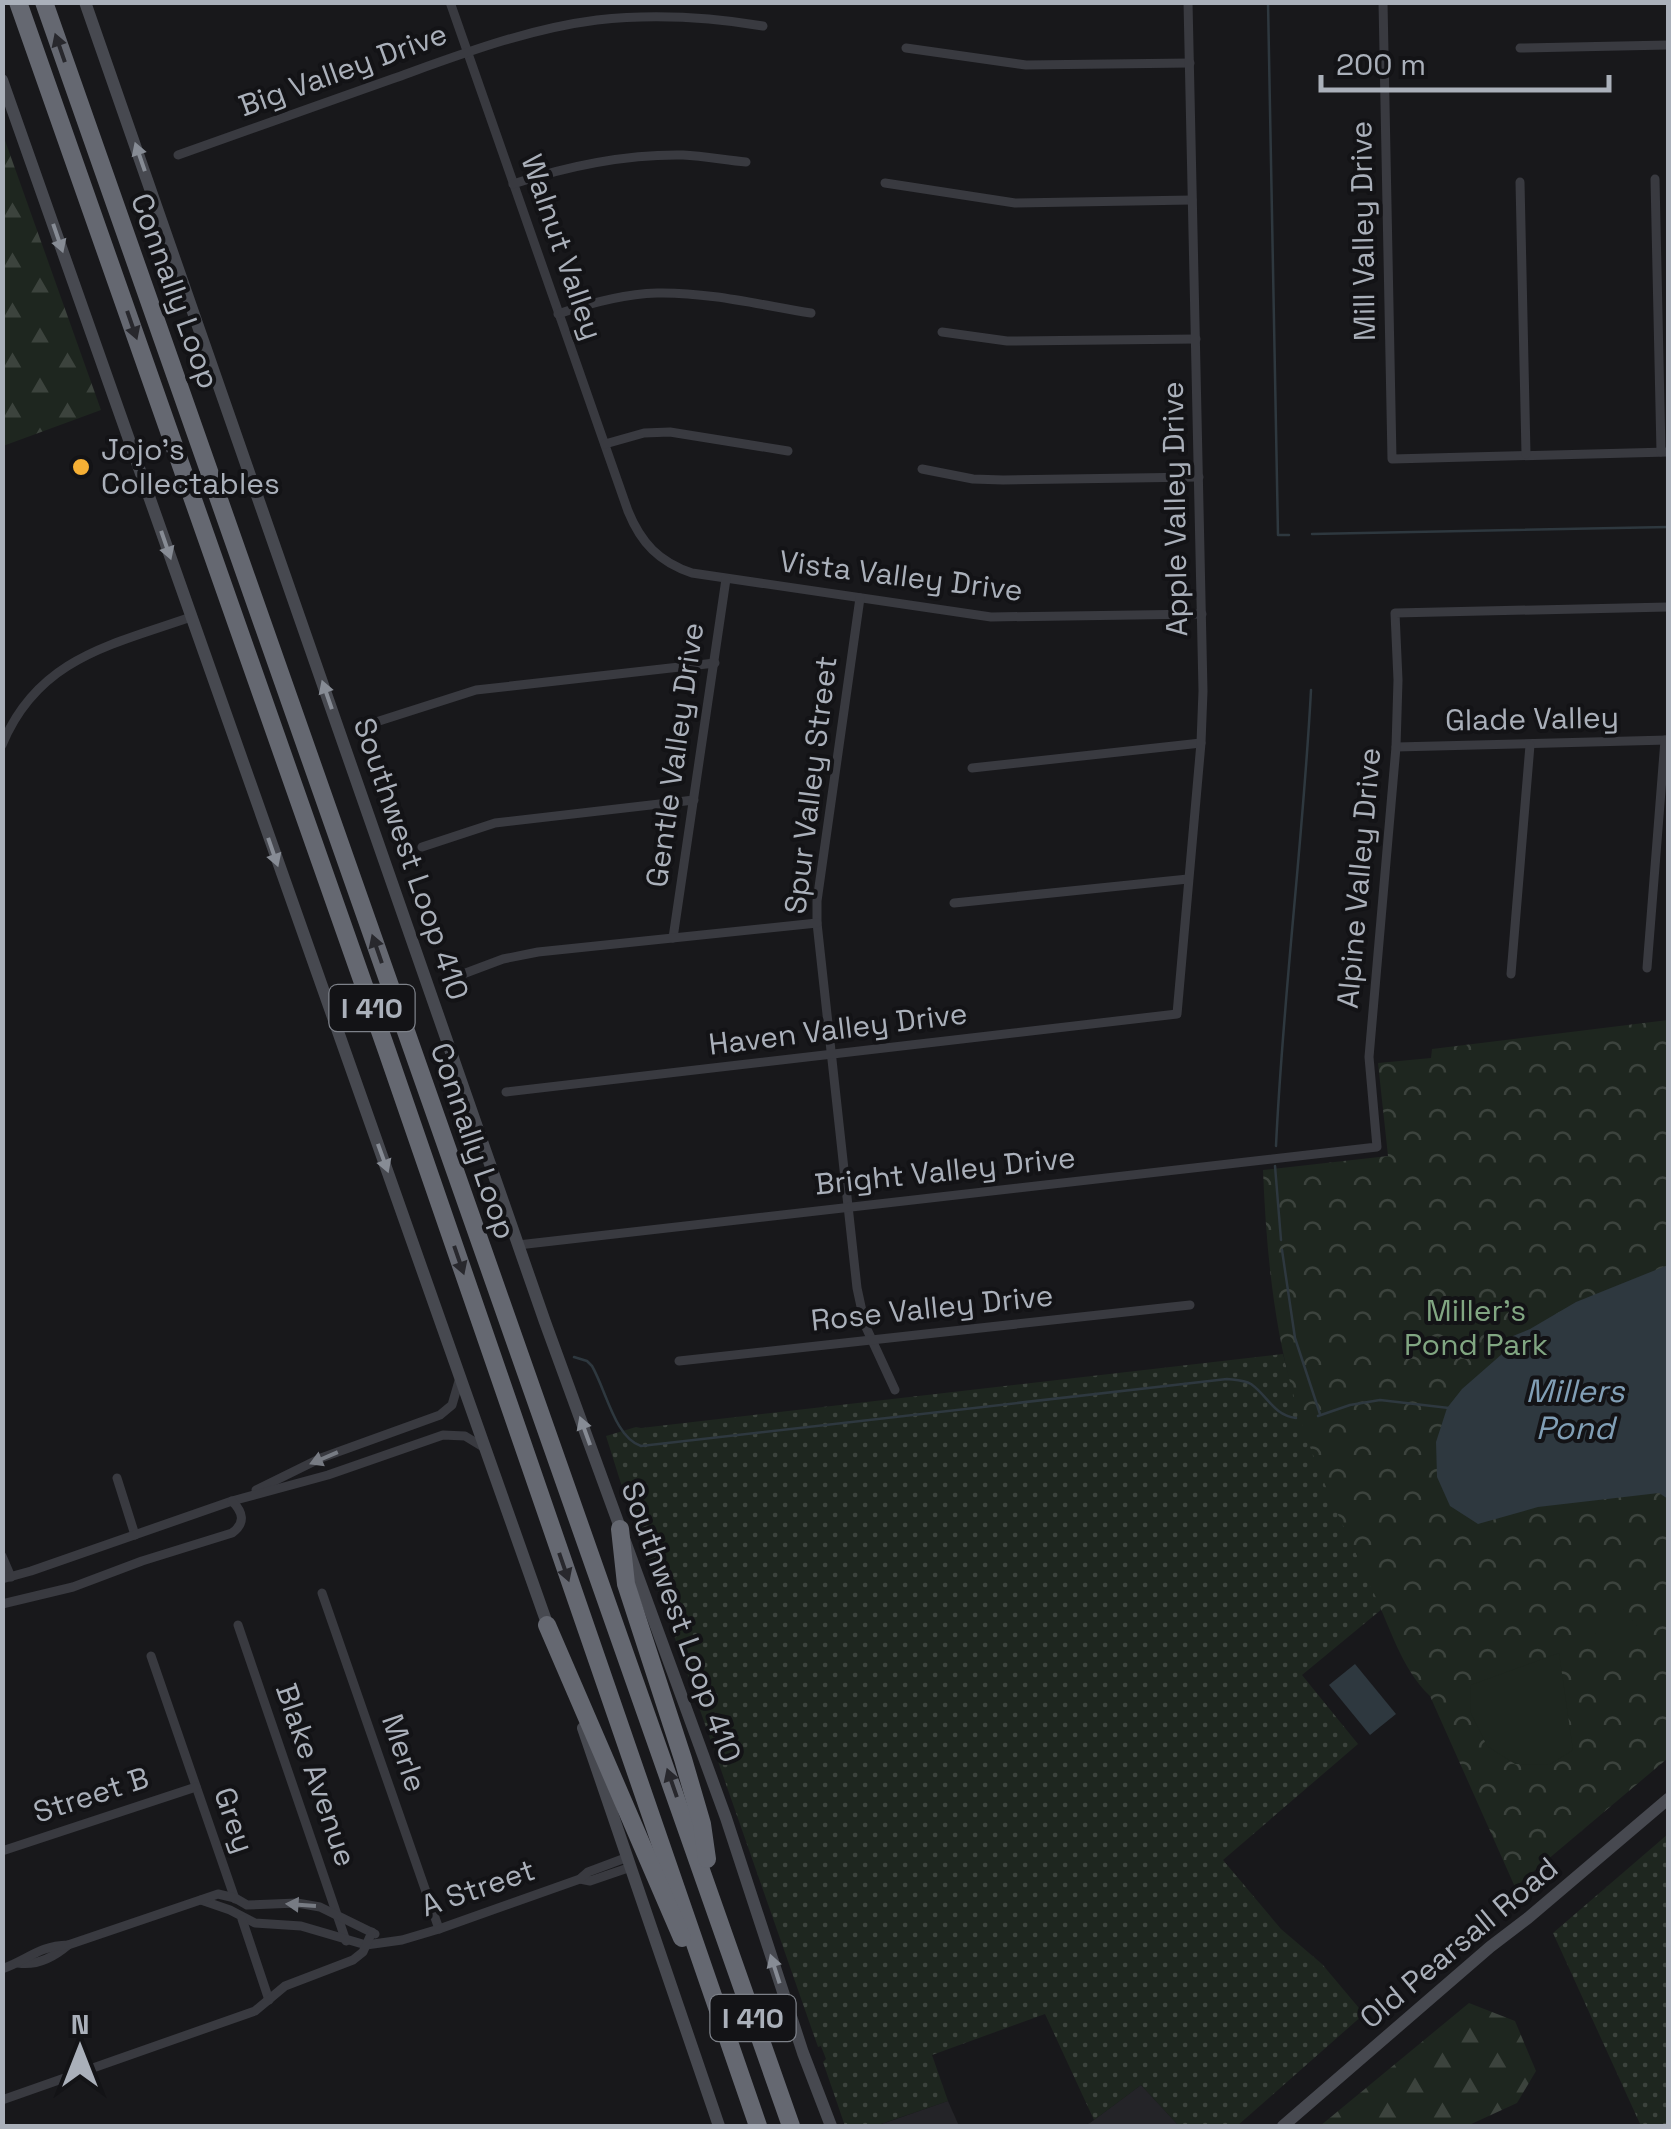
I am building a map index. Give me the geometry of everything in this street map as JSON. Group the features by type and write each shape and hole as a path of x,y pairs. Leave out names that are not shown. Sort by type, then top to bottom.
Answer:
{"highway":[{"name":"Connally Loop","path":"18,2 387,1051 758,2126"},
{"name":"Connally Loop","path":"44,2 791,2126"},
{"path":"620,1528 626,1584 702,1824 715,1908"},
{"path":"547,1625 698,1976 719,2014"}],"main road":[{"name":"Southwest Loop 410","path":"86,2 518,1245 726,1818 831,2126"},
{"path":"2,80 486,1449 719,2126"},
{"name":"Old Pearsall Road","path":"1283,2126 1490,1946 1668,1799"}],"street":[{"name":"Walnut Valley","path":"450,2 627,507"},
{"name":"Apple Valley Drive","path":"1177,1014 1201,743 1200,477 1188,2"},
{"name":"Mill Valley Drive","path":"1383,2 1392,458 1526,454"},
{"name":"Big Valley Drive","path":"178,155 532,33 596,20 684,18 763,26"},
{"path":"1520,48 1668,45"},
{"path":"906,48 1026,65 1190,63"},
{"path":"514,184 590,162 634,157 684,155 746,162"},
{"path":"1520,182 1526,454 1665,452 1655,179"},
{"path":"885,184 1016,202 1192,200"},
{"path":"558,314 655,293 712,297 811,313"},
{"path":"942,332 1007,342 1196,339"},
{"path":"605,444 657,432 788,451"},
{"path":"922,469 973,479 1003,480 1200,477"},
{"name":"Vista Valley Drive","path":"627,507 640,536 660,558 692,573 1002,618 1202,614"},
{"name":"Gentle Valley Drive","path":"673,938 726,579"},
{"name":"Spur Valley Street","path":"860,598 817,923 860,1308 895,1390"},
{"name":"Alpine Valley Drive","path":"1377,1147 1369,1057 1396,747 1395,613 1668,607"},
{"path":"2,745 11,723 29,700 64,666 191,617"},
{"path":"376,722 476,690 715,663"},
{"path":"1647,968 1667,740"},
{"name":"Glade Valley","path":"1396,747 1667,740"},
{"path":"972,768 1201,743"},
{"path":"1512,974 1530,745"},
{"path":"422,847 495,824 694,800"},
{"path":"954,904 1188,879"},
{"path":"463,974 538,952 817,923"},
{"name":"Haven Valley Drive","path":"506,1092 1177,1014"},
{"name":"Bright Valley Drive","path":"518,1245 1377,1147"},
{"name":"Rose Valley Drive","path":"680,1361 1190,1305"},
{"path":"232,1501 321,1458 440,1415 456,1398 459,1378"},
{"path":"2,1556 7,1578 232,1501 328,1475 443,1435 464,1436 486,1449"},
{"path":"370,1440 376,1458"},
{"path":"117,1478 135,1535"},
{"path":"2,1604 74,1587 232,1532 239,1528 242,1518 232,1501"},
{"name":"Merle","path":"322,1593 439,1929"},
{"name":"Blake Avenue","path":"238,1625 346,1941"},
{"name":"Grey","path":"150,1656 269,2000"},
{"name":"Street B","path":"2,1852 196,1787"},
{"name":"A Street","path":"202,1900 266,1925 300,1926 366,1945 439,1929 580,1879 588,1872 630,1862"},
{"name":"A Street","path":"2,1969 18,1963 30,1965 68,1946 218,1894 247,1905 310,1904 391,1941"},
{"path":"2,2100 255,2011 286,1986 354,1960 363,1952 372,1932"}],"shaded area":[{"path":"1141,2085 1179,2126 1083,2126 1090,2123"},
{"path":"948,2101 959,2126 876,2126"}],"green space":[{"path":"2,132 101,410 3,446 2,446"},
{"name":"Miller's Pond Park","path":"1668,1020 1668,1758 1515,1887 1430,1696 1396,1646 1301,1422 1276,1313 1263,1170 1388,1156 1378,1063 1431,1058 1432,1049"},
{"path":"1283,1354 1314,1453 1382,1609 1302,1675 1358,1744 1223,1860 1281,1929 1322,1964 1364,2014 1237,2126 1179,2126 1141,2085 1094,2120 1045,2014 932,2055 948,2101 875,2126 845,2126 823,2062 826,2059 821,2046 818,2047 606,1436 636,1427"},
{"path":"1623,1609 1637,1626 1610,1650 1595,1633"},
{"path":"1559,1653 1573,1750 1549,1765 1515,1764 1487,1746 1470,1711 1471,1685"},
{"path":"1668,1834 1668,2126 1641,2126 1553,1933"},
{"path":"1469,2003 1515,2021 1536,2071 1517,2103 1467,2126 1320,2126"}],"water":[{"name":"Millers Pond","path":"1668,1265 1668,1499 1659,1493 1538,1507 1478,1524 1450,1506 1437,1477 1436,1442 1447,1408 1462,1389 1502,1354 1513,1336 1576,1302"},
{"path":"1355,1664 1396,1714 1370,1735 1329,1685"}],"waterway":[{"path":"1268,2 1278,535 1289,535"},
{"path":"1312,534 1668,527"},
{"path":"1276,1146 1311,690"},
{"path":"1275,1166 1281,1240"},
{"path":"1282,1250 1295,1338 1320,1414"},
{"path":"574,1357 592,1366 624,1434 641,1446 1227,1379 1251,1384 1276,1409 1296,1418"},
{"path":"1318,1416 1380,1400 1449,1408"}],"place":[{"name":"Jojo's Collectables","path":"81,467"}]}
